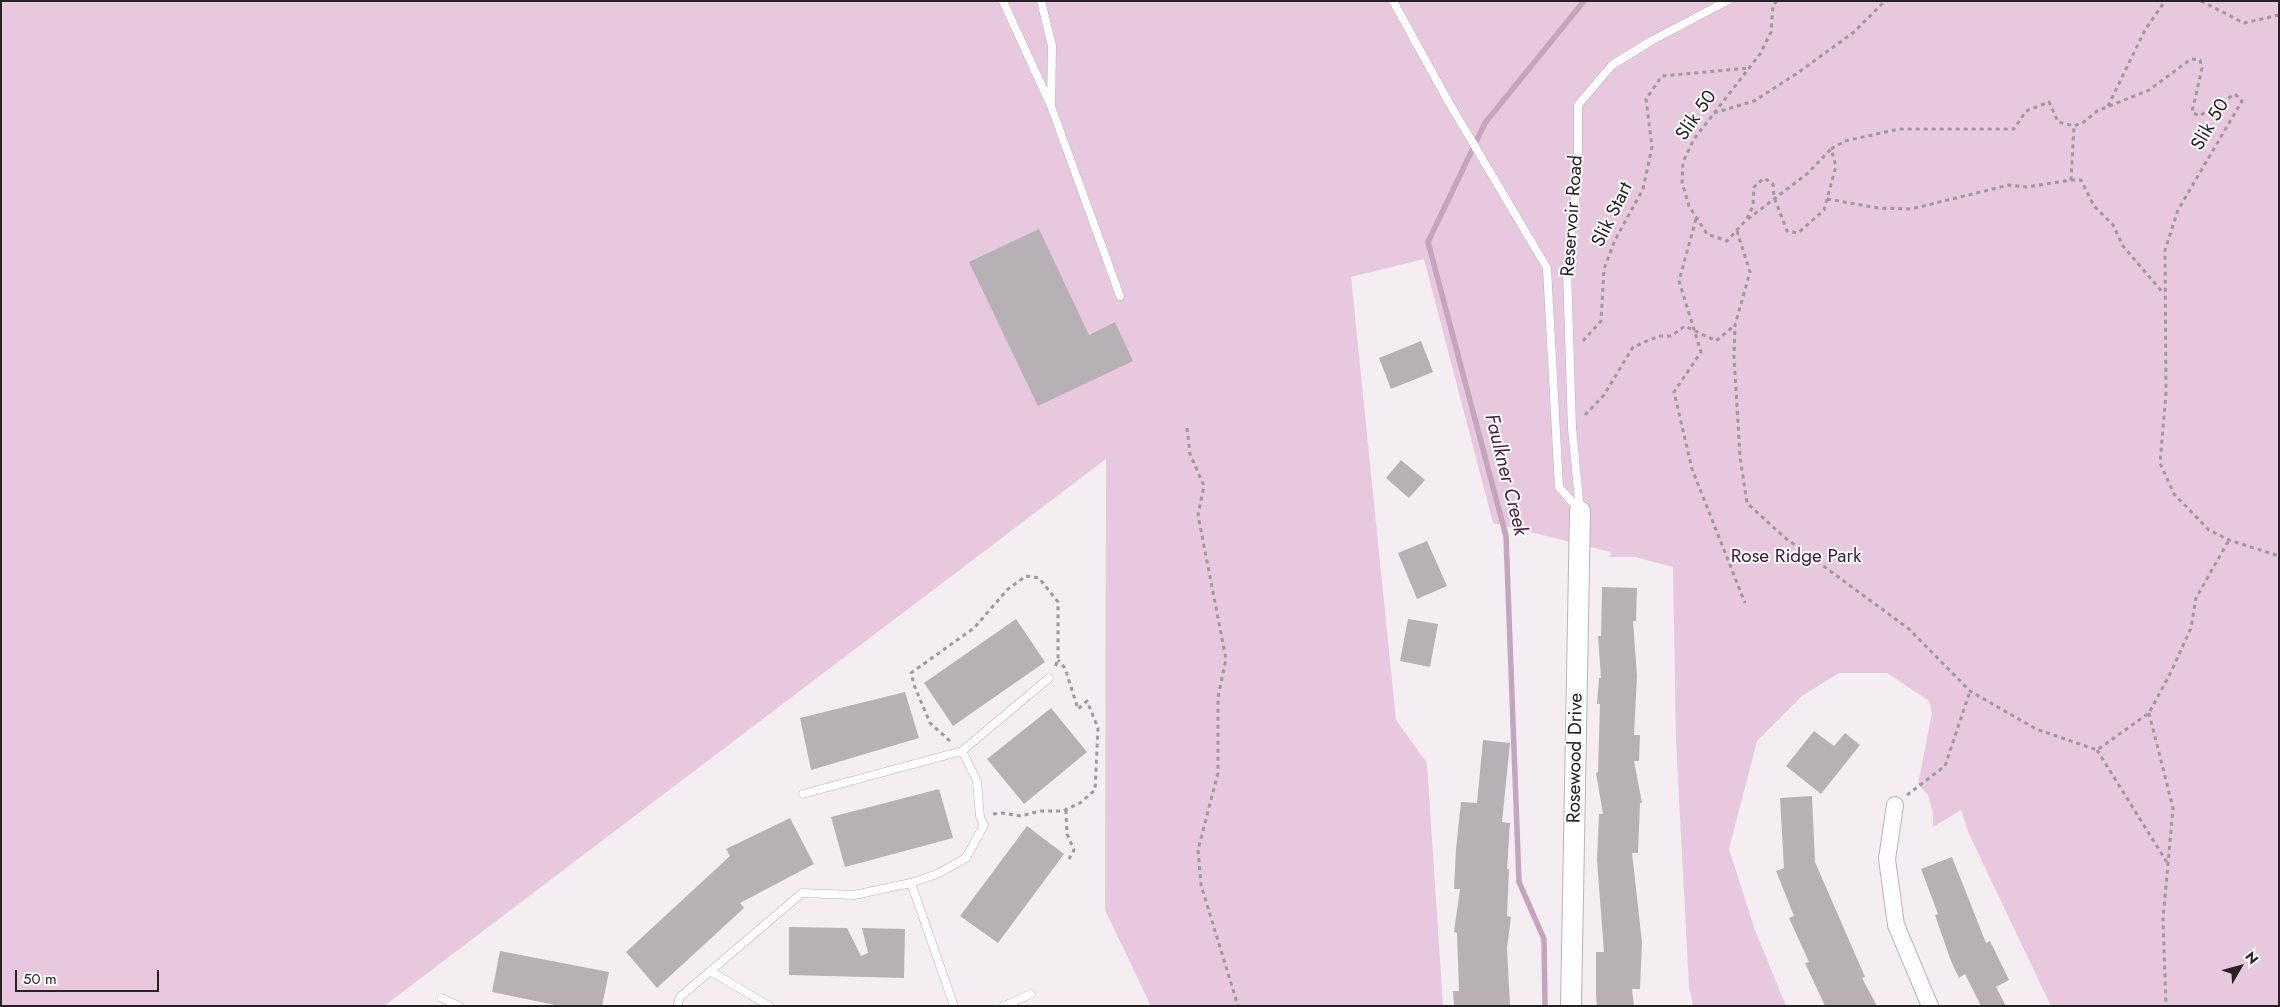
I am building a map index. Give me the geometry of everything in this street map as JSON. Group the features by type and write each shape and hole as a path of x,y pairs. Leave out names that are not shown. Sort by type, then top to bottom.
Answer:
{"street":[{"name":"Rosewood Drive","path":"1572,1006 1580,511"},
{"path":"1895,804 1887,858 1896,925 1930,1006"}],"lane":[{"path":"1003,1 1051,106 1120,296"},
{"path":"1041,1 1052,46 1051,106"},
{"path":"1393,1 1448,101 1547,268 1559,487 1580,511"},
{"name":"Reservoir Road","path":"1580,511 1572,428 1567,270 1578,173 1578,104 1612,65 1651,41 1727,1"},
{"path":"803,794 962,751 1049,678"},
{"path":"677,1006 680,998 802,893 854,894 911,883 937,874 966,858 984,825 980,817 977,781 962,751"},
{"path":"911,883 954,1006"},
{"path":"712,972 769,1006"},
{"path":"1004,1006 1031,994"},
{"path":"442,998 459,1006"}],"path":[{"name":"Slik 50","path":"1777,1 1773,6 1771,32 1760,54 1694,139 1683,162 1682,182 1689,206 1707,234 1727,241 1746,220 1808,173 1832,149 1845,141 1899,129 2014,129 2026,111 2049,102 2058,122 2074,126 2108,107 2149,90 2191,59 2200,60 2202,68 2192,112 2199,116 2235,94 2242,101 2178,210 2165,250 2166,393 2160,463 2174,494 2209,530 2229,540 2279,556"},
{"path":"1714,113 1754,101 1796,74 1854,32 1885,1"},
{"path":"2108,107 2145,30 2165,1"},
{"path":"2201,1 2244,22 2279,16"},
{"name":"Slik Start","path":"1570,357 1601,321 1604,269 1615,240 1643,189 1652,148 1646,99 1662,76 1749,68"},
{"path":"2071,180 2074,126"},
{"name":"Slik 50","path":"1746,220 1753,206 1754,187 1764,178 1772,184 1774,197 1787,231 1798,233 1824,210 1836,166 1832,149"},
{"path":"1827,199 1878,208 1911,209 2009,185 2026,187 2081,180 2094,206 2113,225 2123,246 2165,294"},
{"path":"1696,218 1679,281 1701,352 1674,392 1692,469 1745,604"},
{"path":"1737,230 1750,272 1735,325 1734,356 1740,457 1747,503 1784,537 1909,629 1970,691 2036,729 2097,750 2168,865"},
{"path":"1572,428 1604,395 1633,347 1659,336 1671,336 1685,326 1716,341 1735,325"},
{"path":"1187,428 1190,454 1204,486 1198,515 1226,659 1218,697 1218,773 1198,850 1201,886 1238,1006"},
{"path":"2097,750 2149,713 2171,672 2191,628 2196,598 2229,540"},
{"path":"962,751 930,723 911,673 974,628 1008,588 1026,576 1039,578 1058,602 1058,660 1049,678"},
{"path":"980,817 1002,813 1022,816 1040,811 1066,810 1080,803 1095,790 1098,728 1087,701 1078,710 1065,668 1058,660"},
{"path":"1895,804 1945,766 1970,691"},
{"path":"2149,713 2173,808 2163,919 2166,1006"},
{"path":"1066,810 1067,834 1074,850 1069,858"}],"green space":[{"name":"Rose Ridge Park","path":"1,1 2279,1 2279,1006 2051,1006 1969,834 1961,810 1933,827 1933,813 1928,795 1918,784 1932,713 1929,701 1887,673 1839,673 1802,696 1757,741 1729,849 1755,930 1786,1006 1693,1006 1689,987 1676,741 1673,567 1635,557 1609,557 1611,552 1493,523 1424,259 1351,277 1396,720 1427,763 1443,1006 1151,1006 1105,910 1106,459 384,1006 1,1006"}],"building":[{"path":"1039,229 1089,335 1115,322 1133,361 1038,406 969,262"},
{"path":"1421,341 1433,372 1391,389 1379,358"},
{"path":"1401,460 1425,480 1409,498 1386,478"},
{"path":"1427,541 1447,586 1417,599 1398,553"},
{"path":"1602,587 1637,588 1636,621 1633,621 1637,676 1634,735 1640,735 1639,761 1634,761 1642,803 1640,803 1638,853 1632,853 1642,942 1640,989 1632,989 1634,1006 1597,1006 1596,996 1596,952 1604,952 1597,860 1599,814 1603,814 1596,773 1598,772 1600,704 1597,704 1599,678 1601,678 1598,636 1601,636"},
{"path":"1016,619 1045,662 953,726 924,683"},
{"path":"1408,619 1438,624 1430,667 1400,661"},
{"path":"905,692 919,738 811,770 800,718"},
{"path":"1051,708 1087,752 1024,804 987,759"},
{"path":"1814,731 1834,746 1845,733 1860,745 1821,794 1786,766"},
{"path":"1483,740 1510,743 1502,822 1510,823 1507,869 1509,869 1507,916 1511,917 1507,948 1510,1006 1454,1006 1453,991 1459,991 1457,933 1454,932 1460,889 1454,889 1461,802 1477,803"},
{"path":"939,789 953,838 845,867 831,817"},
{"path":"1812,796 1815,862 1865,977 1862,978 1877,1006 1825,1006 1805,963 1809,962 1789,918 1794,916 1776,871 1784,868 1780,798"},
{"path":"790,818 814,864 740,903 744,908 657,988 626,952 730,856 726,849"},
{"path":"1027,826 1064,854 998,943 960,916"},
{"path":"1952,857 1986,943 1990,941 2009,980 1996,987 2006,1006 1981,1006 1965,974 1959,978 1951,961 1935,915 1938,914 1921,869"},
{"path":"789,927 847,928 861,956 868,953 862,928 905,929 904,978 789,975"},
{"path":"500,951 609,972 602,1006 560,1006 492,992"}],"waterway":[{"name":"Faulkner Creek","path":"1545,1006 1544,939 1519,882 1506,536 1428,242 1485,123 1584,1"}]}
